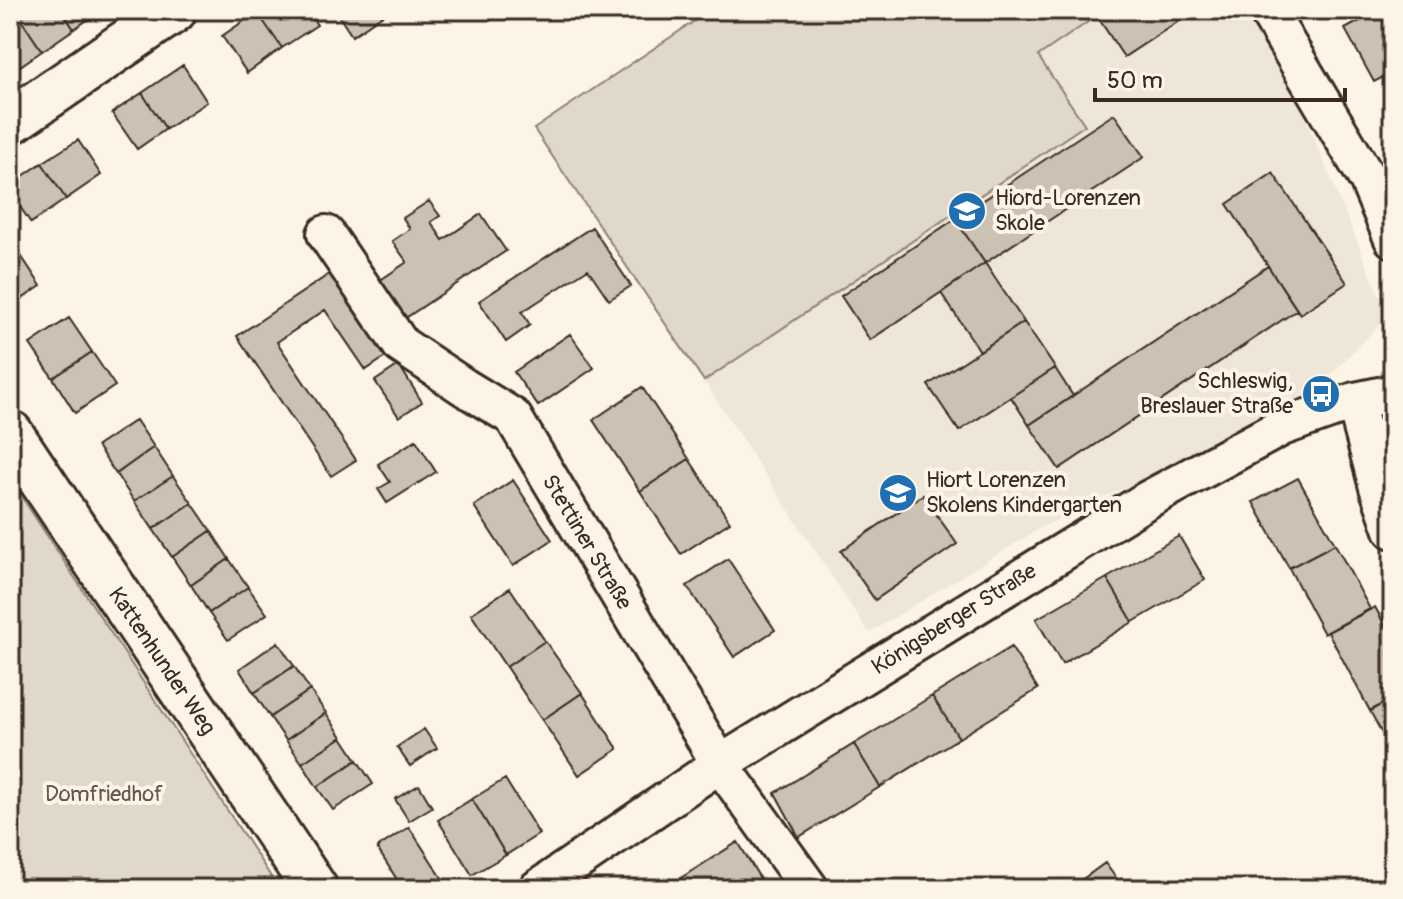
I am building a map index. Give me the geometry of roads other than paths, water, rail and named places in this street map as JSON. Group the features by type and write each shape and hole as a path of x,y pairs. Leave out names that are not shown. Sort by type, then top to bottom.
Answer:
{"street":[{"path":"10,122 174,10"},
{"path":"1267,10 1368,180 1393,239"},
{"name":"Stettiner Straße","path":"326,234 401,345 513,417 720,764 810,889"},
{"name":"Königsberger Straße","path":"537,889 720,764 1147,500 1282,427 1355,401 1393,393"},
{"path":"1355,401 1393,530"},
{"name":"Kattenhunder Weg","path":"10,433 315,889"}],"place":[{"name":"Hiord-Lorenzen Skole","path":"967,211"},
{"name":"Schleswig, Breslauer Straße","path":"1321,394"},
{"name":"Hiort Lorenzen Skolens Kindergarten","path":"898,493"}],"park label":[{"name":"Domfriedhof","path":"104,794"}]}
